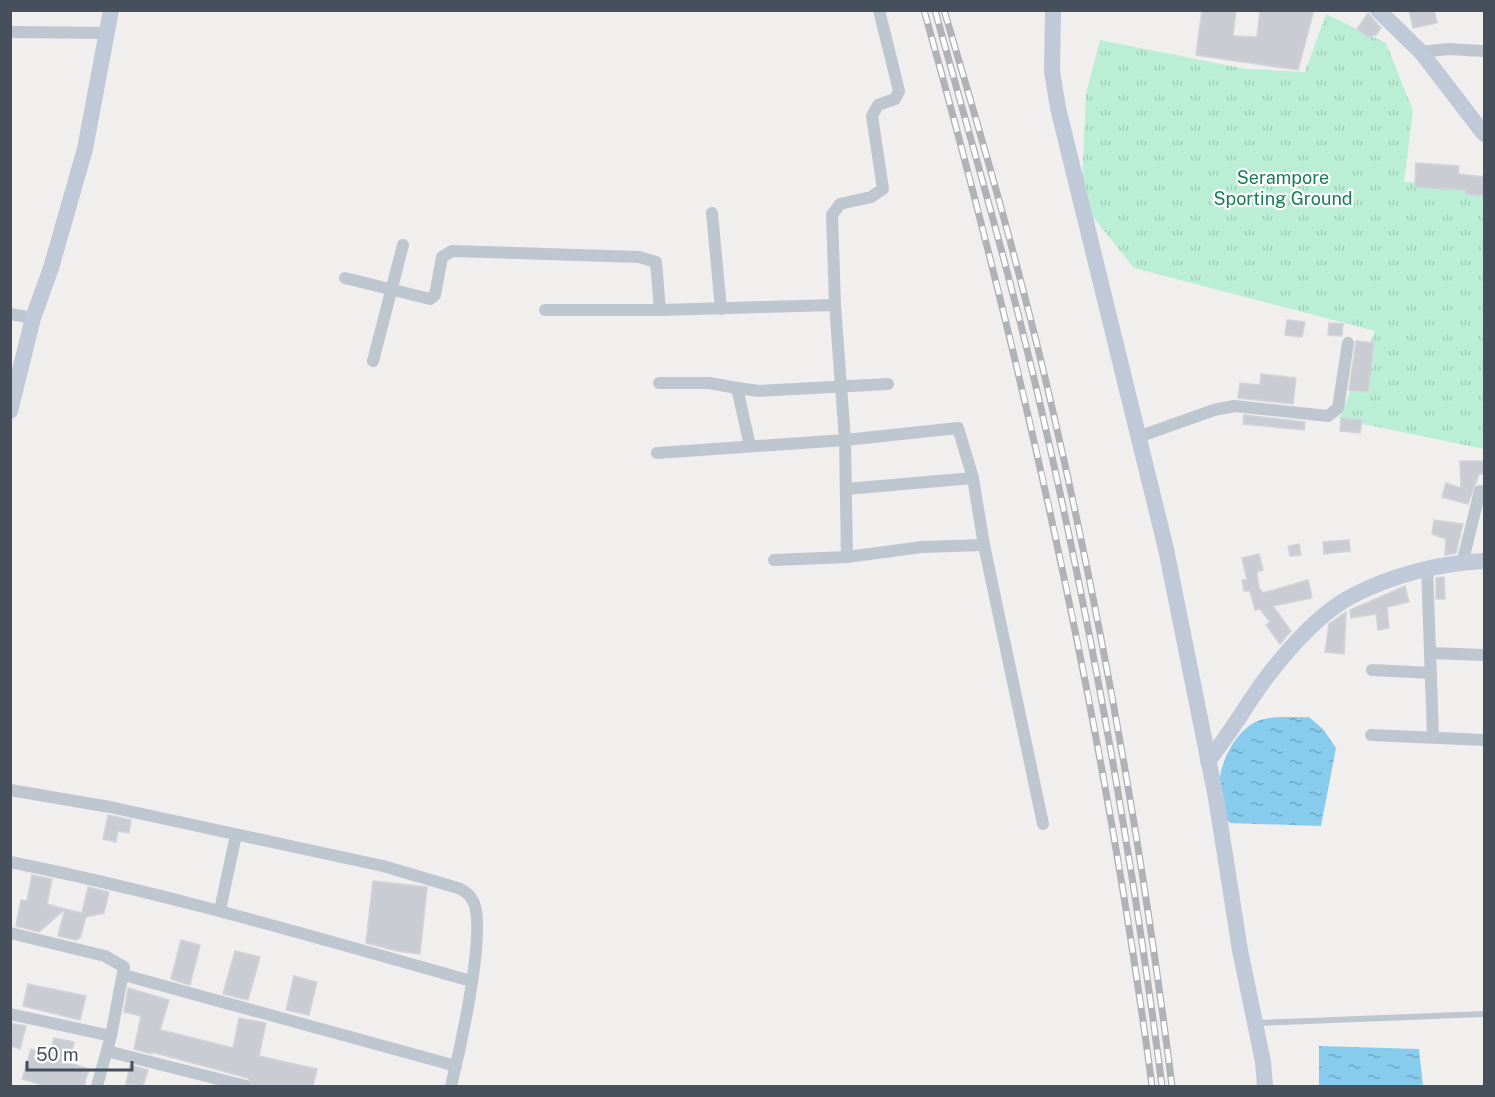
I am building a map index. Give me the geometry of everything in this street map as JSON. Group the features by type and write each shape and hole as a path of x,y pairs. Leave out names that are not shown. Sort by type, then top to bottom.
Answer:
{"street":[{"path":"10,411 33,318 51,268 85,149 111,10"},
{"path":"848,557 832,215 840,204 871,197 883,189 872,116 878,105 895,99 899,91 879,10"},
{"path":"1053,10 1052,71 1058,108 1166,549 1208,761 1254,1023 1263,1062 1265,1086"},
{"path":"1378,10 1421,52 1485,134"},
{"path":"10,32 108,33"},
{"path":"1421,52 1448,49 1485,51"},
{"path":"712,213 721,309"},
{"path":"373,361 393,291 403,245"},
{"path":"345,278 393,291 432,298 435,295 441,257 452,251 639,257 656,262 660,310"},
{"path":"545,310 721,309 835,305"},
{"path":"10,314 33,318"},
{"path":"1138,437 1214,410 1234,406 1328,416 1338,408 1348,343"},
{"path":"659,383 710,383 759,391 888,384"},
{"path":"737,388 750,446"},
{"path":"657,453 844,440 958,428 973,478 984,545 1043,824"},
{"path":"846,489 973,478"},
{"path":"1462,564 1480,491"},
{"path":"774,560 848,557 922,547 984,545"},
{"path":"1208,761 1227,738 1266,678 1312,626 1352,596 1427,567 1485,561"},
{"path":"1427,567 1433,737"},
{"path":"1430,653 1485,655"},
{"path":"1372,670 1431,673"},
{"path":"1371,735 1485,740"},
{"path":"10,790 111,807 383,866 458,888 467,893 474,901 478,919 477,945 451,1086"},
{"path":"220,910 236,835"},
{"path":"10,862 95,879 220,910 471,981"},
{"path":"10,933 105,956 124,967 111,1036 97,1086"},
{"path":"124,975 456,1066"},
{"path":"10,1014 111,1036"},
{"path":"107,1051 246,1086"}],"lane":[{"path":"1254,1023 1485,1014"}],"green space":[{"name":"Serampore Sporting Ground","path":"1326,14 1386,43 1413,111 1404,182 1440,182 1484,188 1484,449 1339,419 1375,331 1134,268 1081,202 1086,94 1100,40 1246,69 1305,72"}],"water":[{"path":"1309,717 1323,729 1336,748 1321,826 1230,823 1222,812 1219,783 1222,767 1236,739 1247,728 1263,719"},
{"path":"1319,1046 1419,1049 1423,1086 1319,1086"}],"building":[{"path":"1202,10 1236,10 1233,36 1257,37 1260,10 1314,10 1298,70 1196,55"},
{"path":"1409,10 1434,10 1437,23 1413,28"},
{"path":"1368,13 1381,28 1376,35 1368,37 1357,29"},
{"path":"1416,163 1459,166 1458,174 1485,177 1485,196 1466,194 1466,190 1415,187"},
{"path":"1287,320 1305,322 1302,337 1285,335"},
{"path":"1329,323 1343,324 1342,336 1328,335"},
{"path":"1356,341 1374,343 1368,392 1349,390"},
{"path":"1261,374 1296,378 1293,404 1238,398 1240,383 1260,385"},
{"path":"1244,415 1305,422 1304,430 1243,424"},
{"path":"1341,418 1362,420 1360,433 1340,431"},
{"path":"1460,461 1485,461 1485,474 1479,474 1468,504 1442,497 1446,483 1461,488"},
{"path":"1434,520 1463,524 1456,553 1445,555 1446,539 1432,534"},
{"path":"1349,540 1350,551 1324,554 1323,542"},
{"path":"1299,544 1301,555 1290,556 1288,546"},
{"path":"1259,554 1263,570 1257,572 1259,588 1263,593 1308,580 1312,598 1273,606 1291,631 1280,644 1266,625 1270,622 1260,609 1255,610 1250,591 1244,591 1242,580 1247,580 1242,558"},
{"path":"1444,577 1445,599 1436,599 1436,578"},
{"path":"1405,586 1409,602 1387,607 1389,628 1378,630 1376,614 1351,618 1350,610"},
{"path":"1346,612 1344,654 1325,652 1329,624"},
{"path":"108,815 131,820 129,833 118,831 116,842 103,839"},
{"path":"32,875 52,879 47,904 65,909 39,932 16,926 21,900 27,901"},
{"path":"373,881 427,887 420,954 366,943"},
{"path":"88,887 109,892 104,913 86,917 80,938 76,940 58,936 65,909 82,913"},
{"path":"181,940 200,945 190,985 171,979"},
{"path":"235,951 260,957 248,1000 223,994"},
{"path":"294,976 317,982 309,1015 286,1010"},
{"path":"28,984 86,996 80,1020 23,1006"},
{"path":"128,988 169,1000 160,1030 233,1048 239,1018 266,1023 259,1056 317,1069 313,1086 254,1086 248,1078 134,1049 141,1016 124,1012"},
{"path":"10,1023 26,1026 20,1049 10,1046"},
{"path":"54,1038 74,1042 70,1063 89,1069 84,1086 46,1086 22,1079 31,1049 50,1055"},
{"path":"130,1065 148,1070 143,1086 126,1084"}],"railway":[{"path":"924,10 995,276 1057,544 1110,814 1152,1086"},
{"path":"935,10 1018,315 1062,500 1111,750 1162,1086"},
{"path":"944,10 1016,263 1073,499 1122,750 1149,918 1172,1086"}]}
